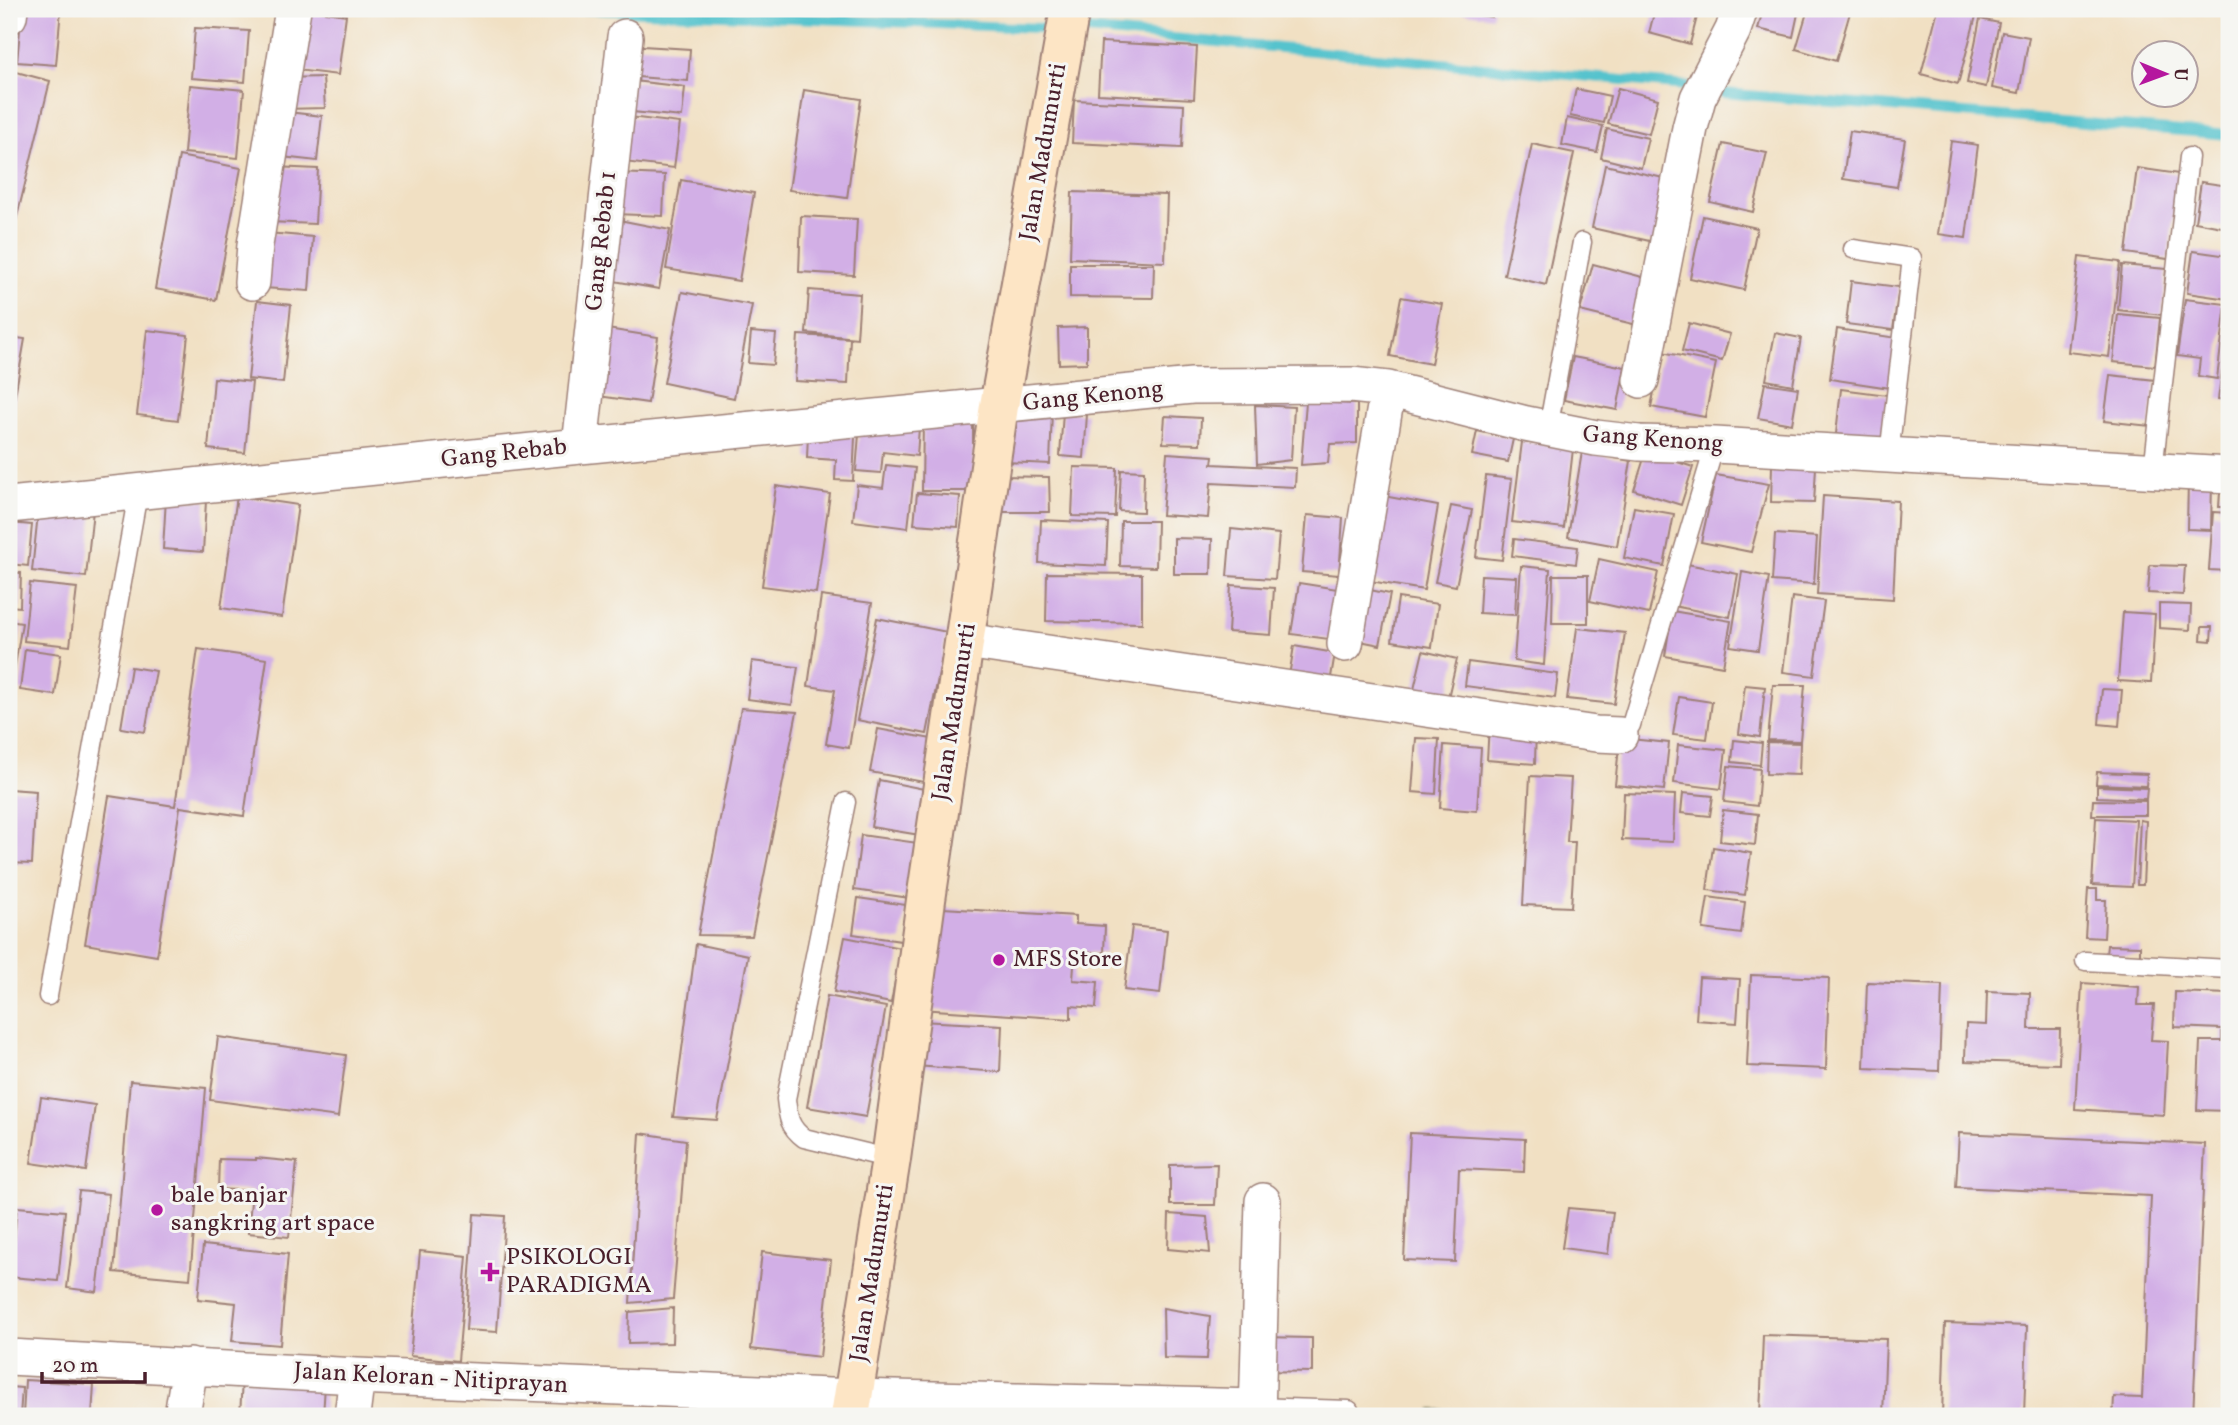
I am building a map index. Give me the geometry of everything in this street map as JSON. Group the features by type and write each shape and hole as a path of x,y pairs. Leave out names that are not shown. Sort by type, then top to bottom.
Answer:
{"street":[{"path":"9,16 10,9"},
{"path":"252,282 255,245 293,9"},
{"path":"1641,380 1698,98 1733,30 1740,9"},
{"name":"Jalan Madumurti","path":"852,1407 891,1159 926,900 999,406 1067,23"},
{"name":"Gang Rebab 1","path":"580,446 625,37"},
{"name":"Gang Kenong","path":"999,406 1192,386 1352,385 1388,389 1548,429 1639,443 1715,445 2229,475"},
{"path":"1345,644 1388,389"},
{"name":"Gang Rebab","path":"9,505 999,406"},
{"path":"966,641 1596,734 1620,735"},
{"path":"1257,1412 1263,1201"},
{"name":"Jalan Keloran - Nitiprayan","path":"9,1357 852,1407 1257,1412"},
{"path":"182,1416 190,1366"},
{"path":"352,1416 357,1376"}],"lane":[{"path":"2153,470 2189,157"},
{"path":"1548,429 1582,242"},
{"path":"1853,249 1912,258 1889,455"},
{"path":"1620,735 1627,731 1631,724 1715,445"},
{"path":"48,996 138,493"},
{"path":"846,802 786,1099 788,1121 796,1133 804,1138 891,1159"},
{"path":"2085,961 2229,969"},
{"path":"1257,1412 1349,1410"}],"green space":[{"path":"1432,1410 1538,1412 1538,1416 1432,1416"}],"building":[{"path":"22,9 61,9 56,65 17,62"},
{"path":"305,9 346,15 338,75 296,70"},
{"path":"1038,9 1038,15 997,11"},
{"path":"1442,9 1493,9 1492,17"},
{"path":"1655,9 1699,9 1690,44 1649,33"},
{"path":"1763,9 1799,9 1793,37 1758,29"},
{"path":"1808,9 1851,9 1836,61 1796,49"},
{"path":"1938,9 1976,16 1958,84 1921,74"},
{"path":"1980,19 1999,23 1986,87 1967,83"},
{"path":"195,28 249,31 245,82 191,78"},
{"path":"2002,32 2029,37 2019,93 1992,88"},
{"path":"1101,42 1197,47 1194,99 1098,94"},
{"path":"627,45 690,49 688,81 625,76"},
{"path":"9,70 50,81 16,221 9,219"},
{"path":"323,77 325,108 283,109 282,78"},
{"path":"625,80 685,87 682,117 623,111"},
{"path":"190,85 244,90 238,158 184,153"},
{"path":"1618,88 1658,99 1649,134 1608,124"},
{"path":"1576,89 1610,96 1604,123 1570,116"},
{"path":"804,90 861,99 847,198 789,190"},
{"path":"1074,100 1184,105 1182,148 1072,143"},
{"path":"279,111 322,116 317,161 273,156"},
{"path":"621,116 680,123 674,168 615,161"},
{"path":"1567,118 1603,126 1597,152 1562,145"},
{"path":"1607,129 1648,138 1641,168 1601,158"},
{"path":"1850,131 1905,139 1897,187 1843,179"},
{"path":"1951,141 1978,145 1966,238 1938,234"},
{"path":"1532,144 1574,153 1546,285 1504,275"},
{"path":"1723,144 1767,153 1753,212 1710,202"},
{"path":"179,156 241,168 216,300 155,289"},
{"path":"1605,165 1668,179 1654,242 1592,228"},
{"path":"274,167 318,169 315,224 270,222"},
{"path":"2137,168 2179,174 2168,259 2126,253"},
{"path":"617,173 665,175 663,216 616,214"},
{"path":"681,180 754,193 739,281 666,269"},
{"path":"2201,182 2229,186 2227,228 2195,222"},
{"path":"1072,192 1167,195 1165,262 1070,258"},
{"path":"801,216 857,219 854,275 799,272"},
{"path":"1703,216 1757,228 1744,290 1690,278"},
{"path":"614,219 670,230 659,289 603,279"},
{"path":"267,233 313,237 309,291 264,288"},
{"path":"2193,251 2229,256 2228,299 2187,293"},
{"path":"2079,257 2120,262 2109,357 2068,352"},
{"path":"1070,264 1154,264 1153,298 1070,297"},
{"path":"1593,264 1650,279 1637,325 1580,311"},
{"path":"2122,265 2166,269 2162,315 2118,310"},
{"path":"1851,281 1899,287 1893,330 1846,324"},
{"path":"809,290 860,294 857,338 806,333"},
{"path":"682,292 752,305 734,398 664,383"},
{"path":"1401,297 1442,304 1431,364 1390,356"},
{"path":"2185,299 2226,304 2217,379 2198,376 2200,359 2177,356"},
{"path":"257,301 291,305 283,383 248,379"},
{"path":"2118,314 2160,318 2155,366 2113,362"},
{"path":"1689,323 1730,334 1722,361 1682,351"},
{"path":"2229,326 2229,400 2218,399"},
{"path":"1087,327 1087,363 1059,364 1058,328"},
{"path":"601,328 658,337 648,403 591,395"},
{"path":"1837,329 1897,338 1890,388 1830,379"},
{"path":"147,330 188,335 178,420 137,415"},
{"path":"751,332 776,334 773,365 748,363"},
{"path":"1775,333 1801,338 1793,385 1766,380"},
{"path":"798,335 850,338 848,384 795,381"},
{"path":"9,337 25,339 10,424 9,424"},
{"path":"1662,352 1716,363 1705,417 1651,407"},
{"path":"1573,357 1625,367 1617,410 1564,400"},
{"path":"2110,375 2155,380 2150,426 2104,421"},
{"path":"214,378 252,382 245,453 208,449"},
{"path":"1765,383 1798,388 1792,424 1758,418"},
{"path":"1841,389 1888,395 1883,440 1836,434"},
{"path":"1306,402 1357,404 1357,443 1330,444 1328,463 1301,465"},
{"path":"1255,405 1294,407 1291,460 1257,464"},
{"path":"1009,409 1052,411 1050,464 1006,462"},
{"path":"1063,412 1087,414 1084,458 1060,456"},
{"path":"1165,416 1201,418 1200,444 1163,443"},
{"path":"923,418 973,418 973,491 922,491"},
{"path":"860,422 919,427 917,456 883,452 881,473 856,471"},
{"path":"1477,431 1513,439 1508,462 1472,455"},
{"path":"808,434 855,437 853,481 835,480 836,460 807,458"},
{"path":"1522,442 1573,449 1564,528 1512,522"},
{"path":"1582,452 1631,461 1617,546 1568,537"},
{"path":"1646,452 1693,467 1681,505 1634,490"},
{"path":"1167,453 1213,456 1212,464 1296,468 1295,487 1211,483 1208,518 1162,515"},
{"path":"886,465 915,468 908,528 853,521 857,485 883,488"},
{"path":"1772,465 1816,467 1814,503 1771,502"},
{"path":"1074,467 1117,468 1115,517 1072,516"},
{"path":"1121,470 1144,471 1143,512 1119,511"},
{"path":"1716,475 1769,484 1751,552 1701,542"},
{"path":"1001,476 1049,477 1050,512 1001,512"},
{"path":"1486,476 1512,479 1502,560 1476,557"},
{"path":"2188,480 2212,480 2211,530 2187,529"},
{"path":"776,486 830,494 816,593 762,586"},
{"path":"2220,492 2229,492 2229,507 2219,507"},
{"path":"917,493 960,496 958,527 914,524"},
{"path":"1378,495 1438,506 1424,590 1364,580"},
{"path":"237,496 298,505 282,617 221,608"},
{"path":"1823,496 1898,501 1893,599 1817,594"},
{"path":"166,498 206,501 203,552 163,549"},
{"path":"39,504 93,510 86,577 32,571"},
{"path":"1451,506 1472,510 1456,586 1435,582"},
{"path":"1634,507 1674,514 1664,566 1624,558"},
{"path":"2213,512 2229,513 2229,571 2209,570"},
{"path":"1307,515 1343,518 1339,575 1302,572"},
{"path":"1041,520 1108,523 1106,566 1039,563"},
{"path":"1121,521 1157,521 1156,567 1120,566"},
{"path":"9,523 32,525 28,566 9,564"},
{"path":"1231,529 1279,534 1275,579 1227,576"},
{"path":"1775,534 1817,537 1814,584 1772,581"},
{"path":"1174,538 1212,539 1211,574 1174,574"},
{"path":"1514,539 1578,547 1576,564 1512,556"},
{"path":"1599,559 1658,572 1649,614 1590,601"},
{"path":"1682,563 1738,574 1730,617 1673,606"},
{"path":"2150,565 2185,566 2183,595 2148,593"},
{"path":"1521,566 1550,569 1544,665 1514,661"},
{"path":"9,572 21,573 20,607 9,606"},
{"path":"1742,572 1769,577 1758,650 1730,646"},
{"path":"1047,573 1142,574 1142,623 1046,621"},
{"path":"1481,575 1517,577 1515,615 1479,613"},
{"path":"1553,575 1588,575 1588,623 1552,623"},
{"path":"30,583 77,588 70,646 24,641"},
{"path":"1299,583 1344,590 1336,640 1291,634"},
{"path":"1231,585 1274,588 1271,635 1228,632"},
{"path":"1365,589 1390,594 1380,645 1355,640"},
{"path":"821,596 872,603 849,748 826,744 835,690 808,686"},
{"path":"1792,597 1824,601 1814,676 1783,672"},
{"path":"1398,598 1438,604 1432,647 1392,641"},
{"path":"2159,604 2191,605 2190,630 2159,628"},
{"path":"1672,611 1731,621 1723,666 1665,656"},
{"path":"2123,612 2155,614 2151,683 2118,681"},
{"path":"877,618 947,632 927,734 857,720"},
{"path":"9,621 22,623 14,672 9,671"},
{"path":"2202,627 2212,627 2211,641 2201,640"},
{"path":"1577,628 1625,633 1614,704 1567,699"},
{"path":"1294,646 1335,653 1330,683 1289,676"},
{"path":"25,649 61,654 55,695 20,690"},
{"path":"198,649 267,659 244,816 180,807 157,956 85,944 109,796 175,806"},
{"path":"1423,651 1457,659 1446,706 1412,698"},
{"path":"752,661 798,667 792,705 747,699"},
{"path":"1468,662 1558,674 1555,698 1465,686"},
{"path":"131,667 156,671 145,732 121,728"},
{"path":"1745,685 1765,687 1760,737 1739,734"},
{"path":"1773,685 1805,685 1800,741 1768,740"},
{"path":"2102,689 2122,690 2119,726 2099,724"},
{"path":"1679,697 1712,702 1707,739 1673,735"},
{"path":"741,708 797,712 752,936 698,935"},
{"path":"1489,724 1536,727 1535,764 1487,760"},
{"path":"878,729 937,740 929,783 870,772"},
{"path":"1416,738 1439,739 1436,794 1412,792"},
{"path":"1620,738 1669,743 1664,790 1615,785"},
{"path":"1734,740 1762,743 1760,765 1732,762"},
{"path":"1767,742 1800,743 1799,775 1766,774"},
{"path":"1444,745 1481,748 1477,811 1440,808"},
{"path":"1678,745 1726,750 1721,789 1674,783"},
{"path":"1728,766 1760,769 1757,806 1724,802"},
{"path":"2097,772 2147,774 2146,786 2096,784"},
{"path":"1530,776 1571,778 1567,842 1575,842 1571,907 1523,905"},
{"path":"879,780 929,790 920,835 871,827"},
{"path":"2097,786 2147,788 2146,799 2097,797"},
{"path":"9,789 36,791 32,864 9,863"},
{"path":"1624,793 1675,795 1673,842 1622,840"},
{"path":"1683,793 1713,796 1710,816 1681,813"},
{"path":"2093,800 2146,801 2146,815 2092,815"},
{"path":"1723,810 1758,814 1755,845 1720,841"},
{"path":"2096,818 2136,820 2132,887 2092,885"},
{"path":"2140,820 2146,821 2143,885 2137,885"},
{"path":"861,835 918,843 910,898 854,890"},
{"path":"1713,847 1751,853 1745,895 1707,890"},
{"path":"2088,889 2097,889 2097,900 2106,900 2104,938 2085,937"},
{"path":"1708,897 1745,902 1741,934 1703,929"},
{"path":"858,898 906,905 901,941 853,934"},
{"name":"MFS Store","path":"926,907 1076,916 1076,924 1105,926 1104,953 1075,952 1073,980 1098,982 1096,1008 1071,1006 1071,1019 920,1009"},
{"path":"1132,926 1167,930 1160,994 1124,990"},
{"path":"845,937 901,948 891,1003 834,992"},
{"path":"696,944 748,955 717,1120 673,1117"},
{"path":"2107,945 2140,946 2140,955 2106,955"},
{"path":"1751,975 1829,978 1826,1069 1747,1066"},
{"path":"1699,977 1740,979 1737,1023 1696,1020"},
{"path":"1867,982 1942,985 1939,1071 1864,1068"},
{"path":"2082,983 2139,987 2138,1005 2154,1005 2151,1040 2168,1041 2164,1115 2075,1109"},
{"path":"1987,991 2030,993 2029,1029 2060,1029 2059,1064 1965,1061 1966,1024 1986,1025"},
{"path":"2175,992 2229,994 2229,1111 2197,1110 2200,1041 2222,1041 2222,1029 2174,1027"},
{"path":"827,996 886,1007 866,1117 807,1107"},
{"path":"918,1021 1002,1025 1000,1072 915,1066"},
{"path":"218,1037 346,1055 338,1117 210,1100"},
{"path":"130,1081 206,1088 190,1279 114,1272"},
{"path":"41,1097 95,1105 86,1171 31,1163"},
{"path":"640,1133 686,1140 673,1299 630,1303"},
{"path":"1410,1133 1525,1139 1524,1172 1459,1169 1455,1262 1404,1260"},
{"path":"1959,1133 2205,1144 2193,1416 2113,1416 2114,1397 2142,1398 2151,1196 1956,1187"},
{"path":"256,1158 297,1162 289,1237 248,1233 252,1191 218,1189 219,1159"},
{"path":"1217,1164 1215,1205 1170,1205 1170,1165"},
{"path":"79,1191 109,1194 97,1292 67,1288"},
{"path":"17,1207 65,1211 58,1281 11,1277"},
{"path":"1568,1208 1613,1212 1608,1254 1562,1248"},
{"path":"474,1214 505,1216 497,1332 466,1330"},
{"path":"1169,1214 1207,1217 1210,1253 1168,1249"},
{"path":"203,1245 288,1254 280,1345 232,1341 236,1303 198,1299"},
{"path":"420,1251 467,1256 458,1361 410,1356"},
{"path":"762,1252 831,1260 820,1357 751,1349"},
{"path":"673,1308 672,1343 628,1344 629,1312"},
{"path":"1163,1308 1210,1316 1207,1359 1164,1358"},
{"path":"1945,1323 2027,1326 2024,1416 1942,1416"},
{"path":"1763,1335 1886,1339 1883,1416 1760,1416"},
{"path":"1262,1337 1312,1338 1312,1372 1262,1371"},
{"path":"242,1379 325,1385 323,1416 240,1416"},
{"path":"25,1380 94,1384 92,1416 23,1416"},
{"path":"9,1387 22,1388 20,1416 9,1416"}],"waterway":[{"path":"572,9 1087,30 1687,86"},
{"path":"1723,93 2229,135"}],"place":[{"name":"MFS Store","path":"999,960"},
{"name":"bale banjar sangkring art space","path":"157,1210"},
{"name":"PSIKOLOGI PARADIGMA","path":"490,1272"}]}
